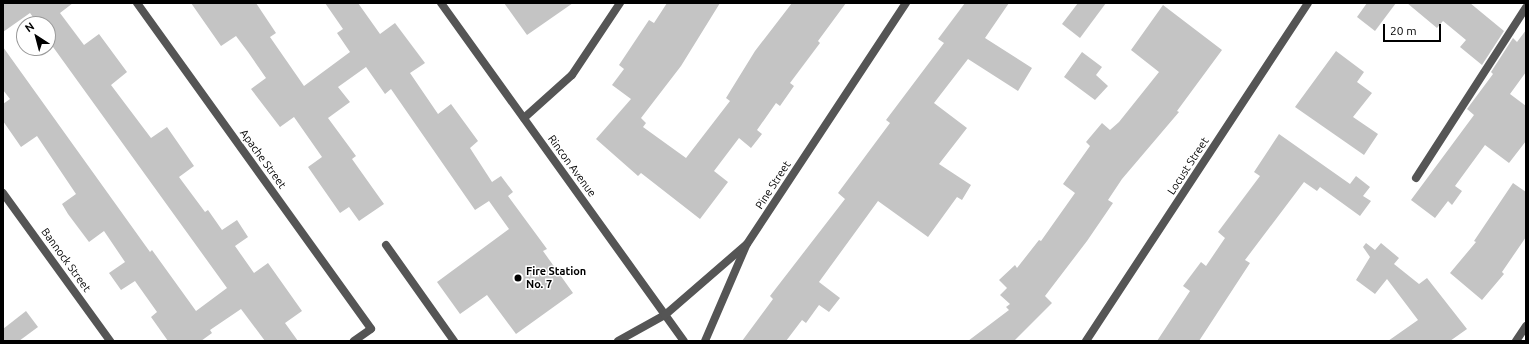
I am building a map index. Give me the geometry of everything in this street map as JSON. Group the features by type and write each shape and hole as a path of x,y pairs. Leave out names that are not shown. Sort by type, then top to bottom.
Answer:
{"street":[{"name":"Apache Street","path":"137,3 370,329 354,341"},
{"name":"Rincon Avenue","path":"441,3 684,341"},
{"path":"524,118 572,75 620,3"},
{"name":"Pine Street","path":"618,341 666,315 747,244 906,3"},
{"name":"Locust Street","path":"1086,341 1308,3"},
{"path":"1416,178 1526,7"},
{"name":"Bannock Street","path":"3,193 110,341"},
{"path":"705,341 747,244"},
{"path":"386,245 454,341"},
{"path":"1516,341 1526,326"}],"building":[{"path":"3,3 73,3 60,13 84,45 99,34 127,72 111,85 151,138 167,127 194,166 179,177 205,212 208,210 222,230 237,220 248,237 235,246 254,273 268,263 302,311 285,323 298,341 265,341 241,309 210,330 212,333 201,341 168,341 151,317 157,312 135,281 121,290 109,273 125,262 104,231 89,242 68,214 62,204 76,194 37,136 21,147 3,121 3,104 10,99 3,90 3,47 150,252 152,250 196,311 227,288 56,51 56,16 32,16 30,13 26,16 16,16 16,23 3,32"},
{"path":"191,3 256,3 276,33 270,37 304,86 350,52 337,33 343,29 325,3 358,3 380,34 395,23 425,63 410,73 438,114 451,104 478,141 470,148 492,182 501,176 513,192 508,196 547,249 543,251 573,293 516,334 487,295 460,314 437,282 509,229 489,201 475,210 391,89 385,94 366,67 338,87 350,102 328,118 356,156 352,159 384,204 359,221 349,207 340,213 308,167 322,157 294,117 280,127 251,89 266,78 248,52 236,36 221,46"},
{"path":"504,3 573,3 527,35"},
{"path":"667,3 720,3 681,66 641,118 646,123 643,127 686,158 730,101 726,98 755,51 792,3 846,3 818,41 820,43 790,83 794,86 780,106 776,103 757,130 762,134 751,148 739,138 714,171 728,182 700,219 641,173 638,176 596,139 631,99 612,85 624,69 619,65 649,20 654,23"},
{"path":"965,3 1009,3 985,38 1032,68 1018,91 968,59 934,103 967,128 939,164 971,185 962,200 957,197 928,237 878,201 819,282 840,298 829,312 819,305 806,323 802,320 786,341 742,341 773,299 770,296 845,199 838,193 890,123 886,120 944,43 938,39"},
{"path":"1078,3 1106,3 1080,38 1062,24"},
{"path":"1367,3 1396,3 1375,31 1357,17"},
{"path":"1407,3 1470,3 1504,31 1482,65 1460,47 1466,40 1443,21 1437,28"},
{"path":"1163,5 1222,50 1177,111 1179,112 1122,179 1108,200 1113,203 1087,241 1045,296 1052,303 1014,341 968,341 1009,310 1006,307 1010,304 1000,295 1007,288 999,280 1015,265 1017,268 1039,240 1041,241 1075,193 1063,184 1090,146 1086,142 1102,123 1110,130 1119,122 1159,72 1131,50"},
{"path":"1526,30 1526,72 1510,94 1526,106 1526,141 1509,163 1485,145 1455,186 1462,191 1452,205 1448,201 1435,218 1411,200 1474,115 1467,109 1493,74 1491,72 1513,38 1517,42"},
{"path":"1336,51 1364,72 1357,82 1372,93 1353,117 1378,134 1364,155 1295,107"},
{"path":"1082,52 1102,67 1096,75 1108,86 1095,100 1064,77"},
{"path":"1279,134 1350,184 1356,176 1370,187 1363,196 1371,201 1360,216 1320,187 1317,191 1304,182 1245,260 1250,263 1199,341 1157,341 1190,291 1183,286 1201,262 1206,266 1225,238 1218,232 1260,176 1254,172"},
{"path":"1513,183 1526,192 1526,237 1502,272 1504,274 1482,300 1450,273 1476,242 1474,241"},
{"path":"1366,243 1375,250 1381,243 1399,258 1394,264 1419,284 1427,278 1467,329 1450,341 1388,341 1418,320 1387,279 1375,294 1356,280 1370,257 1363,247"},
{"path":"26,311 38,327 19,341 3,341 3,329"}],"place":[{"name":"Fire Station No. 7","path":"518,278"}]}
